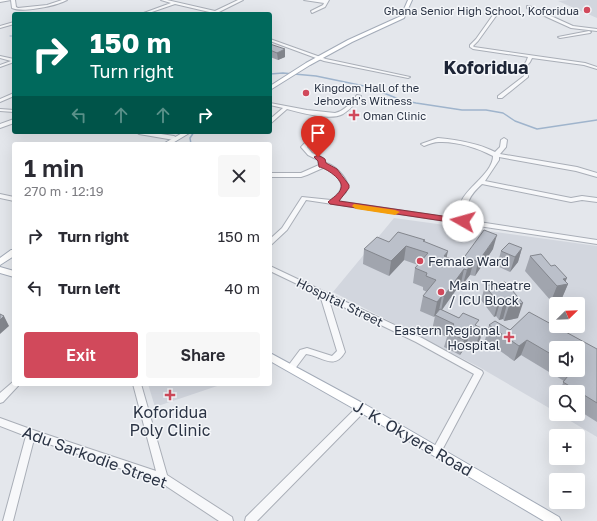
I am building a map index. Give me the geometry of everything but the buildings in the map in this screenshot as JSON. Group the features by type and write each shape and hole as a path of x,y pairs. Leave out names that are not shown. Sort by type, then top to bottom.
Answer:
{"main road":[{"path":"272,87 318,58 350,41 403,17 410,0"},
{"path":"169,142 183,134"},
{"path":"0,262 12,253"},
{"path":"0,266 12,257"},
{"path":"0,270 12,273"},
{"name":"J. K. Okyere Road","path":"272,357 437,451 553,521"}],"street":[{"path":"0,1 9,0"},
{"path":"13,0 14,8 18,9 46,6 65,0"},
{"path":"163,0 216,12 239,0"},
{"path":"306,0 327,1 324,6 312,12"},
{"path":"148,12 174,2"},
{"path":"528,7 572,27 597,30"},
{"path":"494,16 471,46 477,49 585,64 597,68"},
{"path":"0,27 12,24"},
{"path":"560,37 597,30"},
{"path":"272,41 318,58 408,77"},
{"path":"0,57 12,60"},
{"path":"500,96 526,76 526,72 523,68 530,57"},
{"path":"0,66 12,62"},
{"path":"0,101 12,95"},
{"path":"272,104 336,115 342,113 359,96"},
{"path":"272,120 286,108"},
{"path":"0,110 12,112"},
{"path":"0,126 12,121"},
{"path":"151,134 174,138"},
{"path":"424,144 438,140 452,141 483,148 496,155 577,169 597,175"},
{"path":"463,221 464,204 474,188 481,182 496,160 496,155 503,147 504,140"},
{"path":"315,141 306,144 304,147 310,154 321,159 322,165"},
{"path":"272,175 300,175 310,172 322,165 326,165 335,171 345,185 345,188 339,196 332,202"},
{"path":"481,182 571,200 582,198 597,200"},
{"path":"0,196 12,199"},
{"path":"272,241 285,229 304,198 597,242"},
{"name":"Hospital Street","path":"272,269 419,340 479,373 437,451"},
{"path":"291,368 303,352 307,351 333,359 340,355 341,352 323,293"},
{"path":"0,400 13,386"},
{"path":"138,386 163,478"},
{"path":"250,521 331,441 362,408"},
{"name":"Adu Sarkodie Street","path":"0,422 31,434 163,478 228,521"},
{"path":"8,521 31,434"}],"shaded area":[{"name":"Ghana Senior High School, Koforidua","path":"597,0 597,18 558,1"},
{"name":"Eastern Regional Hospital","path":"394,218 597,246 597,437 571,421 585,421 585,385 549,385 549,408 479,367 333,292"},
{"name":"Koforidua Poly Clinic","path":"149,386 217,386 155,407"}],"waterway":[{"path":"272,74 283,73 316,76 369,87 401,100 416,103 462,110 486,110 503,113 515,121 537,129 597,120"},
{"path":"191,142 190,138 193,134"}],"slow traffic":[{"path":"356,206 395,212"}],"place":[{"name":"Ghana Senior High School, Koforidua","path":"587,10"},
{"name":"Kingdom Hall of the Jehovah's Witness","path":"306,93"},
{"name":"Oman Clinic","path":"354,115"},
{"name":"Female Ward","path":"420,261"},
{"name":"Main Theatre / ICU Block","path":"441,292"},
{"name":"Eastern Regional Hospital","path":"509,337"},
{"name":"Koforidua Poly Clinic","path":"170,395"}],"district":[{"name":"Koforidua","path":"486,67"}],"route":[{"path":"318,157 322,160 322,165 326,165 335,171 345,185 345,188 339,196 332,202 463,221"}]}
